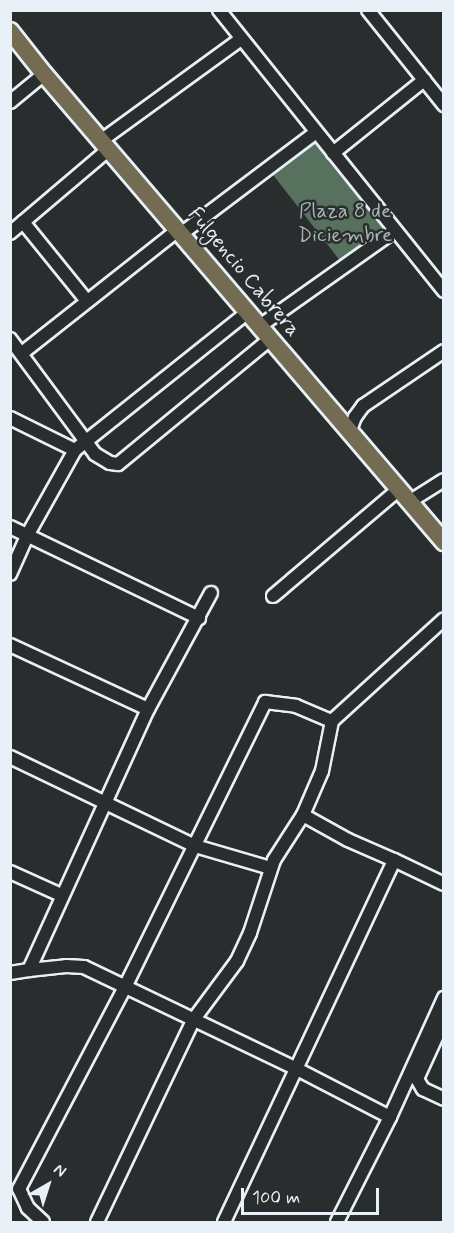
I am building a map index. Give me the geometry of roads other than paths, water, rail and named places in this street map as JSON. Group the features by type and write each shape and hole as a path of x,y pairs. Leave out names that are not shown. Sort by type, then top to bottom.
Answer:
{"main road":[{"name":"Fulgencio Cabrera","path":"10,31 44,74 444,542"}],"street":[{"path":"219,10 444,291"},
{"path":"368,10 444,105"},
{"path":"10,233 106,145 241,39"},
{"path":"10,102 44,74"},
{"path":"333,153 424,80"},
{"path":"22,353 87,301 315,132"},
{"path":"23,222 87,301"},
{"path":"10,339 95,454 110,463 123,461 265,333 394,231"},
{"path":"10,574 28,534 75,450 248,312"},
{"path":"350,430 354,417 363,406 444,351"},
{"path":"10,418 75,450"},
{"path":"273,596 404,496 444,480"},
{"path":"10,527 199,618"},
{"path":"29,970 148,709 211,593"},
{"path":"97,1222 194,1019 237,961 249,933 270,868 303,815 322,771 332,721 444,618"},
{"path":"10,645 148,709"},
{"path":"41,1222 28,1208 19,1190 125,987 265,702 296,706 332,721"},
{"path":"10,757 195,846 270,868"},
{"path":"303,815 348,840 444,885"},
{"path":"224,1222 394,860"},
{"path":"10,872 61,896"},
{"path":"10,973 66,966 84,967 295,1068 390,1117"},
{"path":"337,1222 390,1117 444,998"},
{"path":"444,1020 417,1079 423,1089 444,1099"}],"park label":[{"name":"Plaza 8 de Diciembre","path":"345,223"}]}
